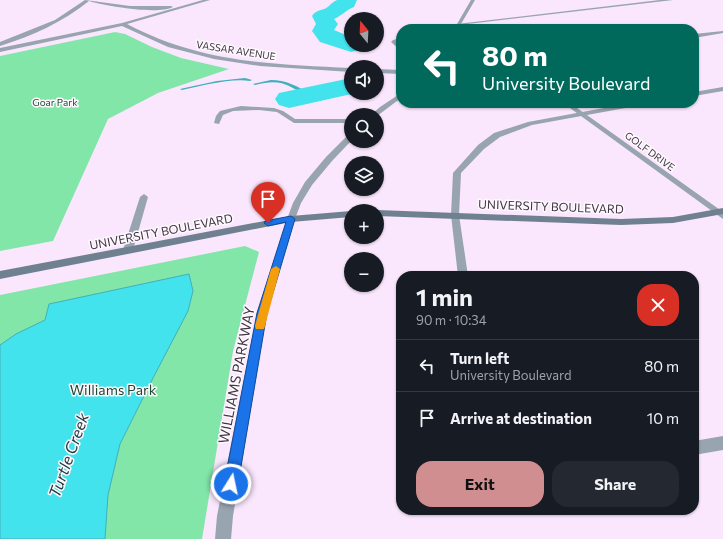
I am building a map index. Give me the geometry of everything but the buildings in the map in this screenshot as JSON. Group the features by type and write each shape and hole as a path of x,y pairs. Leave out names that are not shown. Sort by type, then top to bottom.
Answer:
{"street":[{"path":"0,44 30,33 58,20 76,10 88,0 108,6 135,8 191,5"},
{"path":"0,50 123,24 208,0"},
{"path":"459,24 472,0"},
{"path":"459,24 671,0"},
{"name":"VASSAR AVENUE","path":"123,24 151,38 196,53 267,65 344,70"},
{"path":"699,35 723,32"},
{"path":"384,71 396,72"},
{"path":"699,93 723,89"},
{"path":"382,108 396,98"},
{"path":"217,123 218,117 222,112 231,109 256,108 274,109 280,111 294,121 344,121"},
{"name":"GOLF DRIVE","path":"572,108 721,213"},
{"path":"462,271 455,215 457,173 481,147 497,135 530,123 614,108"},
{"name":"WILLIAMS PARKWAY","path":"223,539 225,516 262,313 297,203 308,184 329,159 344,145"},
{"path":"128,250 144,197"},
{"name":"UNIVERSITY BOULEVARD","path":"384,213 621,222 673,220 721,213"},
{"name":"UNIVERSITY BOULEVARD","path":"0,275 291,219 344,215"},
{"path":"699,447 723,443"}],"green space":[{"name":"Goar Park","path":"115,32 125,34 152,47 181,58 229,69 158,93 108,119 53,241 0,251 0,56"},
{"name":"Williams Park","path":"245,246 259,252 233,351 202,539 0,539 0,295"}],"water":[{"path":"189,274 193,291 188,311 120,444 108,495 105,539 0,539 0,345 16,334 45,320 49,304"}],"waterway":[{"name":"Turtle Creek","path":"344,43 328,37 323,31 327,24 322,16 336,11 339,6 347,3 347,0"},
{"path":"182,89 238,79 250,80"},
{"path":"255,84 271,81 283,82 308,95"},
{"name":"Turtle Creek","path":"289,99 344,87"}],"slow traffic":[{"path":"260,326 262,313 276,269"}],"route":[{"path":"231,484 262,313 291,219 268,223"}]}
